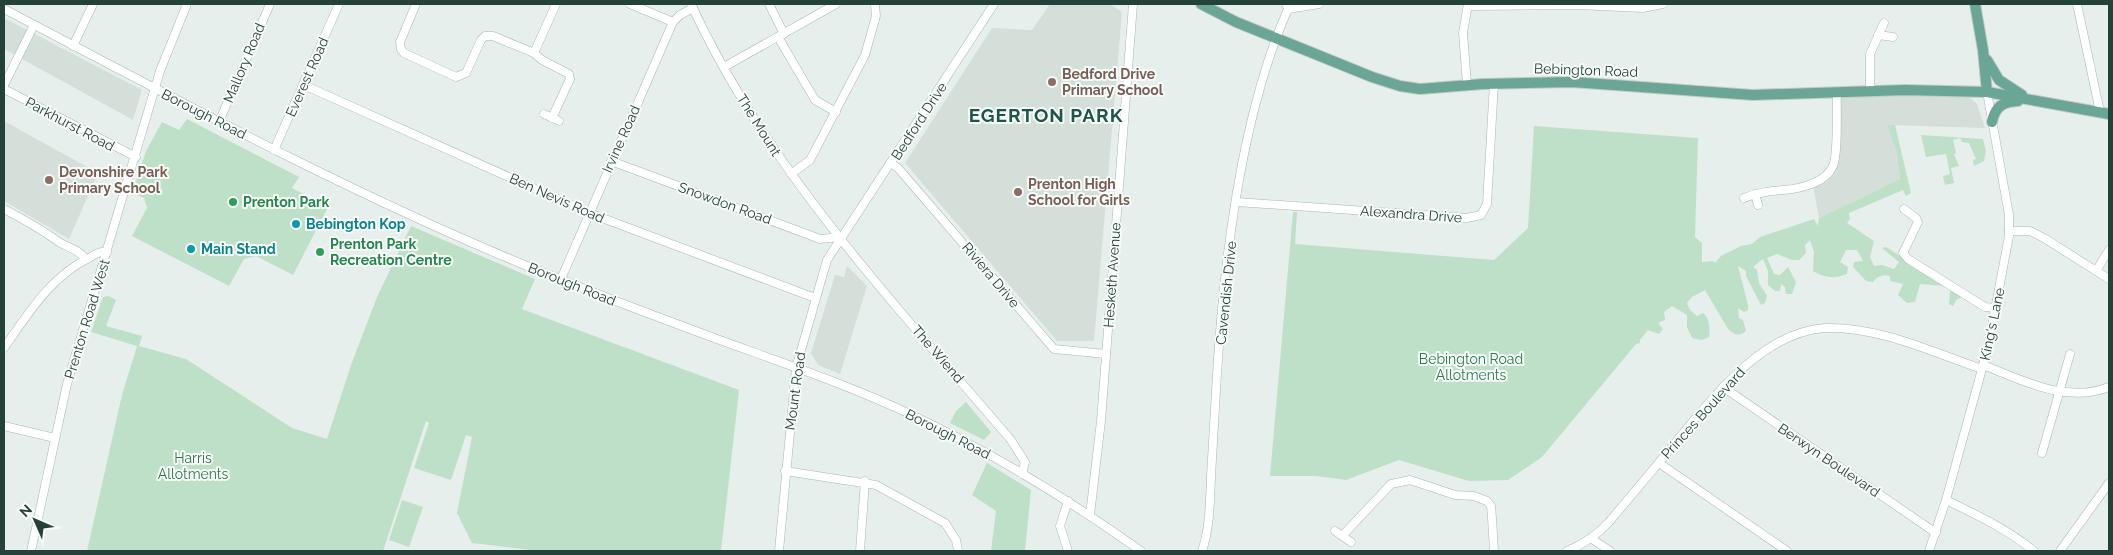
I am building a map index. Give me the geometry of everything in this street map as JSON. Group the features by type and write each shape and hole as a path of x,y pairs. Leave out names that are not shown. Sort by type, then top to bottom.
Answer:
{"main road":[{"name":"Bebington Road","path":"1201,4 1236,22 1372,77 1400,86 1420,88 1494,83 1572,82 1754,95 1870,91 1987,92 2032,100"},
{"path":"1975,4 1983,50 1987,92"},
{"path":"1983,50 1991,70 1999,80 2032,100"},
{"path":"1992,122 1994,112 2000,105 2007,102 2032,100 2104,113"}],"street":[{"path":"73,46 93,4"},
{"name":"Prenton Road West","path":"31,551 67,384 155,89 187,4"},
{"name":"Mallory Road","path":"219,122 270,4"},
{"name":"Everest Road","path":"274,150 339,4"},
{"path":"416,4 400,42 401,49 404,53 456,77 466,73 481,40 485,36 492,36 534,53 542,60 569,74 570,79 555,119 544,114"},
{"path":"534,53 556,4"},
{"path":"630,4 673,22 692,6"},
{"path":"769,4 781,35 815,100 836,112"},
{"path":"724,67 836,4"},
{"path":"791,174 810,160 836,112 872,37 876,16 875,4"},
{"name":"Bedford Drive","path":"840,237 852,223 891,164 994,4"},
{"name":"Hesketh Avenue","path":"1090,515 1106,354 1133,4"},
{"path":"1275,38 1287,6 1319,4"},
{"path":"1467,85 1463,32 1468,5 1586,4 1643,8 1663,4"},
{"path":"2076,4 2104,113"},
{"name":"The Mount","path":"692,6 759,129 840,237"},
{"name":"Borough Road","path":"4,9 274,150 438,228 561,279 796,368 911,414 1068,501 1141,551"},
{"name":"Irvine Road","path":"561,279 673,22"},
{"path":"1870,91 1870,54 1884,22"},
{"path":"4,85 34,24"},
{"path":"1878,36 1893,37"},
{"name":"Cavendish Drive","path":"1202,551 1210,505 1225,288 1237,202 1254,118 1275,38"},
{"name":"Alexandra Drive","path":"1237,202 1467,218 1481,215 1487,204 1494,83"},
{"name":"Ben Nevis Road","path":"304,85 589,214 815,298"},
{"name":"Parkhurst Road","path":"4,89 136,157"},
{"path":"1744,198 1755,194 1806,186 1826,176 1833,167 1836,154 1836,92"},
{"name":"King's Lane","path":"1929,551 1946,500 1982,367 1996,308 2009,231 2009,215 1987,92"},
{"name":"Snowdon Road","path":"612,161 822,239 840,237"},
{"name":"Riviera Drive","path":"891,164 898,168 1054,349 1106,354"},
{"path":"1755,194 1758,205"},
{"path":"4,209 45,230 58,242 79,252 85,259"},
{"path":"1904,209 1916,218 1918,222 1903,253 1908,259 1985,307 1996,308"},
{"path":"2009,231 2030,231 2109,279"},
{"name":"Mount Road","path":"779,551 796,368 827,260 840,237"},
{"name":"The Wiend","path":"840,237 1011,440 1025,462 1022,474"},
{"path":"2096,271 2109,250"},
{"path":"4,348 55,280 85,259 101,251 107,252"},
{"name":"Princes Boulevard","path":"1568,551 1592,539 1610,522 1723,387 1744,366 1772,346 1800,333 1824,328 1854,329 1892,338 2059,392 2081,392 2109,388"},
{"path":"2042,453 2070,354"},
{"name":"Berwyn Boulevard","path":"1723,387 1936,533"},
{"path":"4,426 55,438"},
{"path":"1659,463 1787,551"},
{"path":"785,471 865,481 876,485 944,524 956,540 958,551"},
{"path":"1343,535 1391,484 1410,480 1455,495 1474,496 1487,501 1491,506 1494,551"},
{"path":"860,551 865,481"},
{"path":"2060,551 2109,483"},
{"path":"1946,500 1992,522 2016,536 2034,551"},
{"path":"1068,501 1060,526 1068,551"},
{"path":"1335,532 1343,535 1351,542"},
{"path":"1592,539 1610,551"}],"shaded area":[{"name":"Prenton High School for Girls","path":"1050,4 1110,4 1122,12 1094,341 1057,341 905,163 992,28 1032,30"},
{"path":"4,18 142,90 133,120 4,49"},
{"path":"1839,94 1967,95 1977,104 1985,128 1888,125 1896,150 1900,179 1819,218 1813,186 1835,168"},
{"name":"Devonshire Park Primary School","path":"4,121 98,173 69,239 4,201"},
{"path":"847,266 867,286 840,374 818,365 811,353 835,275 844,277"}],"green space":[{"name":"Prenton Park","path":"187,119 299,177 292,188 328,207 293,275 256,256 244,259 229,286 132,236 147,208 144,198 132,193 146,151 162,122 179,130"},
{"name":"Bebington Road Allotments","path":"1887,125 1895,125 1911,193 1906,196 1903,190 1849,213 1850,219 1847,223 1874,241 1870,257 1874,266 1882,265 1894,269 1899,262 1882,248 1886,247 1960,294 1962,297 1956,300 1953,306 1949,304 1950,290 1943,286 1920,284 1915,302 1907,303 1898,295 1903,284 1890,281 1890,276 1880,276 1873,282 1866,281 1853,267 1854,262 1863,261 1857,250 1846,250 1840,262 1848,267 1847,274 1838,277 1821,275 1813,271 1814,252 1810,240 1805,245 1806,253 1799,260 1792,260 1777,254 1767,258 1774,274 1780,275 1788,267 1796,282 1792,294 1786,294 1785,287 1781,284 1780,291 1775,291 1768,285 1768,271 1763,259 1753,267 1757,270 1759,283 1767,296 1765,303 1761,305 1746,276 1746,271 1738,266 1748,305 1748,310 1744,312 1738,308 1739,318 1743,320 1746,331 1739,335 1734,334 1728,329 1705,290 1692,297 1687,303 1690,310 1697,316 1703,313 1707,318 1709,337 1702,340 1692,338 1687,327 1687,315 1672,306 1664,312 1665,320 1658,323 1663,329 1659,334 1648,330 1640,340 1640,343 1636,344 1542,457 1508,480 1469,481 1399,460 1346,480 1316,476 1270,476 1293,212 1297,212 1295,244 1494,260 1528,228 1534,126 1698,138 1695,237 1702,243 1702,262 1713,261 1715,263 1721,256 1741,246 1752,244 1760,237 1814,219 1818,226 1819,218 1900,179 1896,150"},
{"path":"1921,135 1983,139 1986,151 1984,161 1974,166 1973,160 1976,159 1969,143 1962,142 1960,138 1953,140 1956,153 1954,154 1959,166 1951,168 1954,183 1945,185 1943,176 1950,174 1946,154 1926,157"},
{"name":"Harris Allotments","path":"411,226 535,279 522,309 739,390 721,551 538,551 472,543 457,513 472,437 466,435 451,480 414,468 429,423 426,421 383,551 87,551 122,395 137,346 91,332 103,297 108,296 116,300 106,326 142,336 139,346 186,359 292,428 327,439 351,365 377,297"},
{"path":"966,402 991,432 984,440 950,423 956,411"},
{"path":"987,463 1031,490 1025,551 991,551 996,511 972,495"},
{"path":"402,500 423,507 409,547 389,540"}],"place":[{"name":"Bedford Drive Primary School","path":"1052,82"},
{"name":"Devonshire Park Primary School","path":"49,180"},
{"name":"Prenton High School for Girls","path":"1018,192"},
{"name":"Prenton Park","path":"233,202"},
{"name":"Bebington Kop","path":"296,224"},
{"name":"Main Stand","path":"191,249"},
{"name":"Prenton Park Recreation Centre","path":"320,252"}],"district":[{"name":"EGERTON PARK","path":"1046,115"}]}
